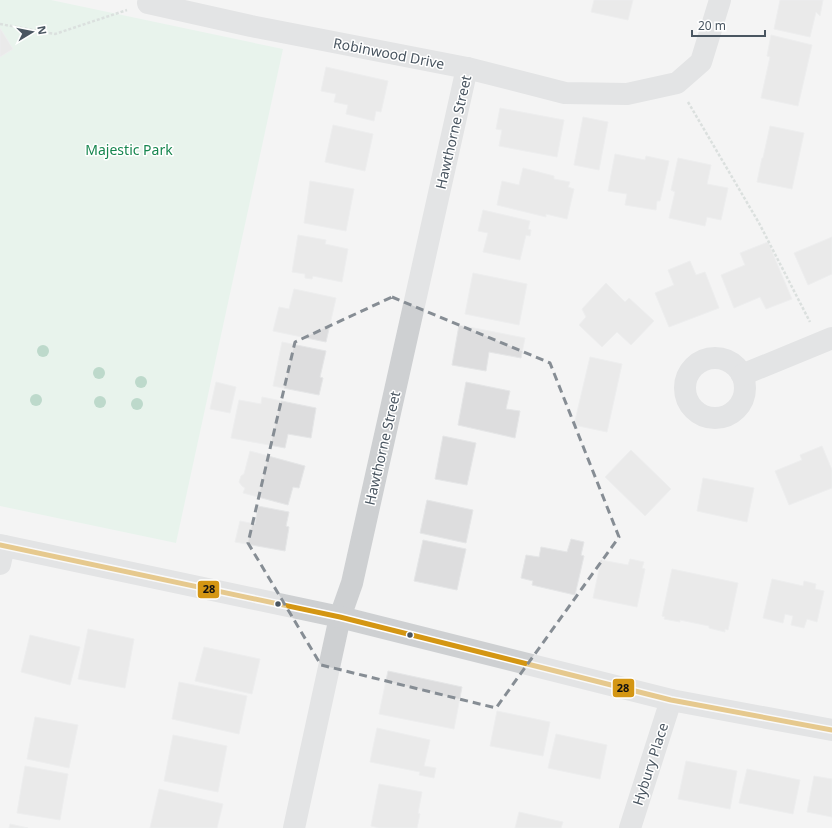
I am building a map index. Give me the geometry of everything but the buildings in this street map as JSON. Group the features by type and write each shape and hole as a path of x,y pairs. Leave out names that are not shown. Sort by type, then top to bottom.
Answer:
{"street":[{"name":"Robinwood Drive","path":"148,1 251,26 467,68 565,93 627,94 677,83 701,62 720,0"},
{"name":"Hawthorne Street","path":"294,828 340,618 352,583 467,68"},
{"path":"742,375 826,340"},
{"path":"1,551 340,618 671,700 832,730"},
{"name":"Hybury Place","path":"630,828 671,700"}],"path":[{"path":"0,24 55,34 148,1"},
{"path":"677,83 826,340"}],"highlighted area":[{"path":"392,297 550,363 619,537 496,708 321,665 248,543 295,342"}],"green space":[{"name":"Majestic Park","path":"0,0 51,0 283,49 176,543 0,506"}],"transit line":[{"name":"28","path":"0,545 340,617 671,700 832,730"}]}
